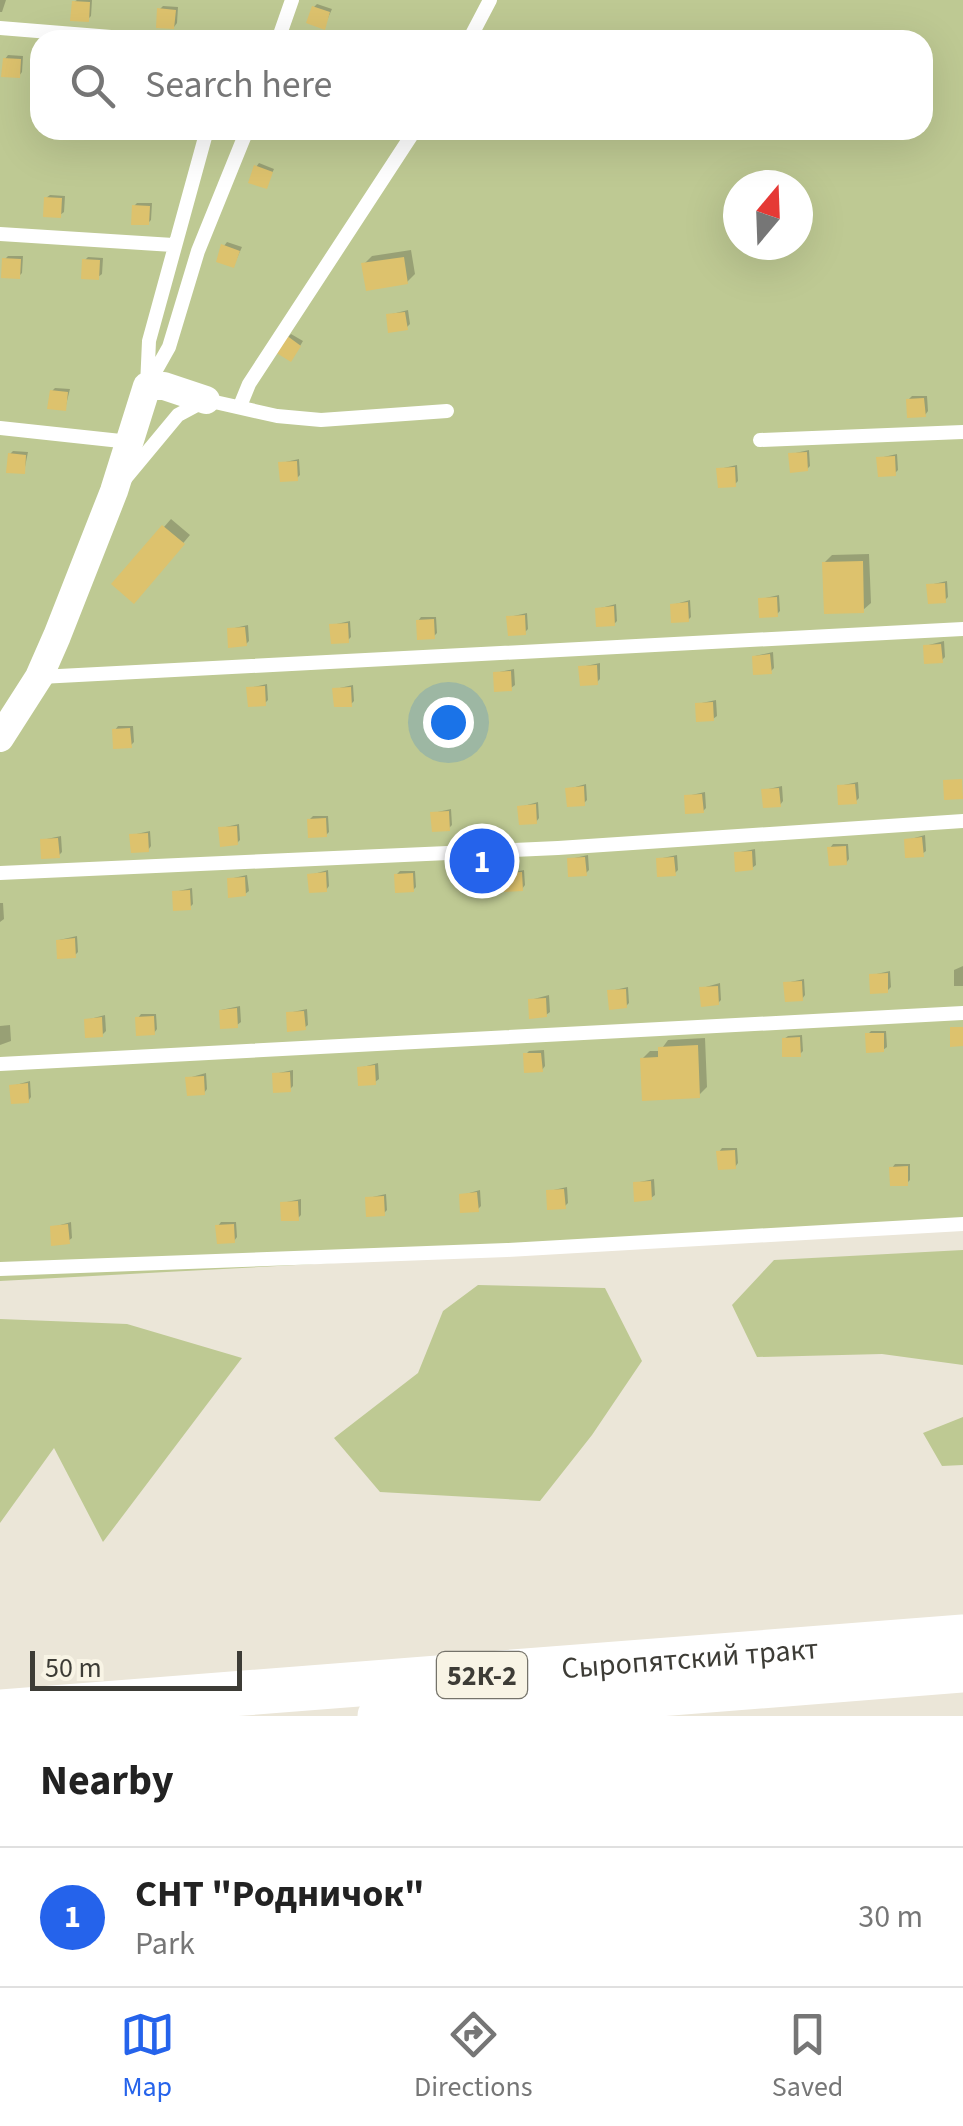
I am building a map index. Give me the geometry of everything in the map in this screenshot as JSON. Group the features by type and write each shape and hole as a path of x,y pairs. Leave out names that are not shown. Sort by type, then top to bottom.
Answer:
{"main road":[{"name":"Сыропятский тракт","path":"0,1712 963,1637"},
{"name":"Сыропятский тракт","path":"380,1716 963,1670"}],"street":[{"path":"0,738 39,677 114,490 147,386 164,386 206,400"}],"lane":[{"path":"282,30 292,0"},
{"path":"475,30 490,0"},
{"path":"0,28 30,30"},
{"path":"147,386 149,341 204,140"},
{"path":"147,386 170,347 198,251 243,140"},
{"path":"240,406 270,352 408,140"},
{"path":"0,234 173,245"},
{"path":"114,490 178,415 206,400 277,416 321,420 447,411"},
{"path":"0,428 130,442"},
{"path":"760,440 963,432"},
{"path":"39,677 963,629"},
{"path":"0,872 558,848 963,821"},
{"path":"0,1064 963,1013"},
{"path":"0,1269 507,1250 963,1224"}],"green space":[{"path":"0,0 963,0 963,1229 0,1281"},
{"path":"963,1250 963,1365 882,1354 757,1357 732,1305 774,1260"},
{"path":"478,1285 605,1288 642,1361 592,1435 540,1501 380,1492 334,1438 418,1373 443,1311"},
{"path":"0,1319 127,1324 242,1358 103,1542 54,1448 0,1523"},
{"path":"963,1417 963,1465 942,1466 923,1433"}],"building":[{"path":"72,1 90,2 89,22 70,21"},
{"path":"312,6 330,12 325,30 306,23"},
{"path":"157,8 176,10 174,29 156,28"},
{"path":"3,58 21,59 20,78 1,77"},
{"path":"254,165 273,172 267,189 248,183"},
{"path":"44,197 62,198 61,218 43,217"},
{"path":"132,205 150,206 149,225 131,225"},
{"path":"221,244 240,251 234,268 216,262"},
{"path":"404,257 408,284 366,291 361,263"},
{"path":"2,258 21,259 20,279 1,278"},
{"path":"82,259 100,260 99,280 81,279"},
{"path":"405,312 408,330 388,333 386,314"},
{"path":"286,335 301,346 291,362 275,352"},
{"path":"50,390 68,392 66,411 47,409"},
{"path":"924,398 926,417 907,418 906,399"},
{"path":"807,452 808,471 790,473 788,453"},
{"path":"8,453 26,455 25,474 6,473"},
{"path":"895,456 896,476 878,477 876,457"},
{"path":"297,461 298,481 280,482 278,462"},
{"path":"735,467 736,487 718,488 716,468"},
{"path":"162,525 185,544 134,604 111,584"},
{"path":"863,561 864,613 824,614 822,562"},
{"path":"945,583 946,603 928,604 926,584"},
{"path":"777,597 778,617 759,618 758,598"},
{"path":"688,602 689,622 671,623 670,604"},
{"path":"614,606 615,626 596,627 595,608"},
{"path":"525,615 526,635 508,636 506,616"},
{"path":"434,619 435,639 417,640 416,620"},
{"path":"348,623 349,643 331,644 329,624"},
{"path":"245,627 247,646 228,648 227,628"},
{"path":"941,644 943,663 924,664 923,645"},
{"path":"770,654 772,674 753,675 752,656"},
{"path":"597,665 598,685 580,686 578,666"},
{"path":"511,671 512,691 494,692 493,672"},
{"path":"265,686 266,706 248,707 246,687"},
{"path":"351,687 352,707 334,707 332,688"},
{"path":"713,702 714,721 696,722 695,703"},
{"path":"130,728 132,748 113,749 112,729"},
{"path":"962,779 963,799 944,800 943,780"},
{"path":"855,784 857,804 838,805 837,785"},
{"path":"584,786 585,806 567,807 565,788"},
{"path":"779,788 781,807 763,808 761,789"},
{"path":"702,794 704,813 685,814 684,795"},
{"path":"536,804 537,824 519,825 517,806"},
{"path":"449,811 450,831 432,832 430,812"},
{"path":"326,818 327,837 308,838 307,819"},
{"path":"237,826 238,845 220,847 218,827"},
{"path":"148,833 149,852 131,853 129,834"},
{"path":"922,837 924,857 905,858 904,839"},
{"path":"58,838 60,858 41,859 40,839"},
{"path":"846,846 847,865 829,866 827,847"},
{"path":"752,851 753,870 735,872 734,852"},
{"path":"585,857 587,876 568,877 567,858"},
{"path":"674,857 676,876 657,877 656,858"},
{"path":"326,872 327,892 309,893 307,874"},
{"path":"522,872 523,891 504,892 503,873"},
{"path":"413,873 414,892 395,893 394,874"},
{"path":"245,877 246,896 228,898 227,878"},
{"path":"190,890 191,910 173,911 172,891"},
{"path":"75,938 76,958 57,959 56,940"},
{"path":"888,973 888,993 870,994 869,974"},
{"path":"802,981 803,1001 785,1002 783,982"},
{"path":"718,986 719,1005 701,1007 699,987"},
{"path":"626,989 627,1008 609,1010 607,990"},
{"path":"546,998 547,1017 529,1019 528,999"},
{"path":"237,1008 238,1028 220,1029 219,1010"},
{"path":"304,1011 306,1030 287,1032 286,1012"},
{"path":"154,1016 155,1035 136,1036 135,1017"},
{"path":"102,1017 103,1037 85,1038 84,1019"},
{"path":"950,1027 963,1027 963,1046 950,1047"},
{"path":"865,1033 884,1033 884,1052 866,1053"},
{"path":"800,1037 801,1057 782,1057 782,1038"},
{"path":"698,1045 700,1098 642,1101 640,1058 658,1057 658,1047"},
{"path":"523,1053 541,1053 543,1072 524,1073"},
{"path":"375,1065 376,1085 358,1086 357,1067"},
{"path":"290,1072 291,1092 273,1093 272,1073"},
{"path":"204,1076 205,1095 187,1096 185,1077"},
{"path":"28,1083 29,1103 11,1104 9,1085"},
{"path":"735,1150 736,1169 718,1170 716,1151"},
{"path":"908,1166 908,1186 890,1186 889,1167"},
{"path":"651,1181 652,1200 634,1202 633,1182"},
{"path":"564,1189 566,1209 547,1210 546,1190"},
{"path":"477,1192 479,1212 460,1213 459,1194"},
{"path":"384,1196 385,1216 366,1217 365,1197"},
{"path":"298,1201 299,1221 281,1221 280,1202"},
{"path":"68,1224 70,1244 51,1246 50,1226"},
{"path":"234,1224 235,1243 217,1244 215,1225"}],"place":[{"name":"СНТ \"Родничок\"","path":"482,861"}]}
